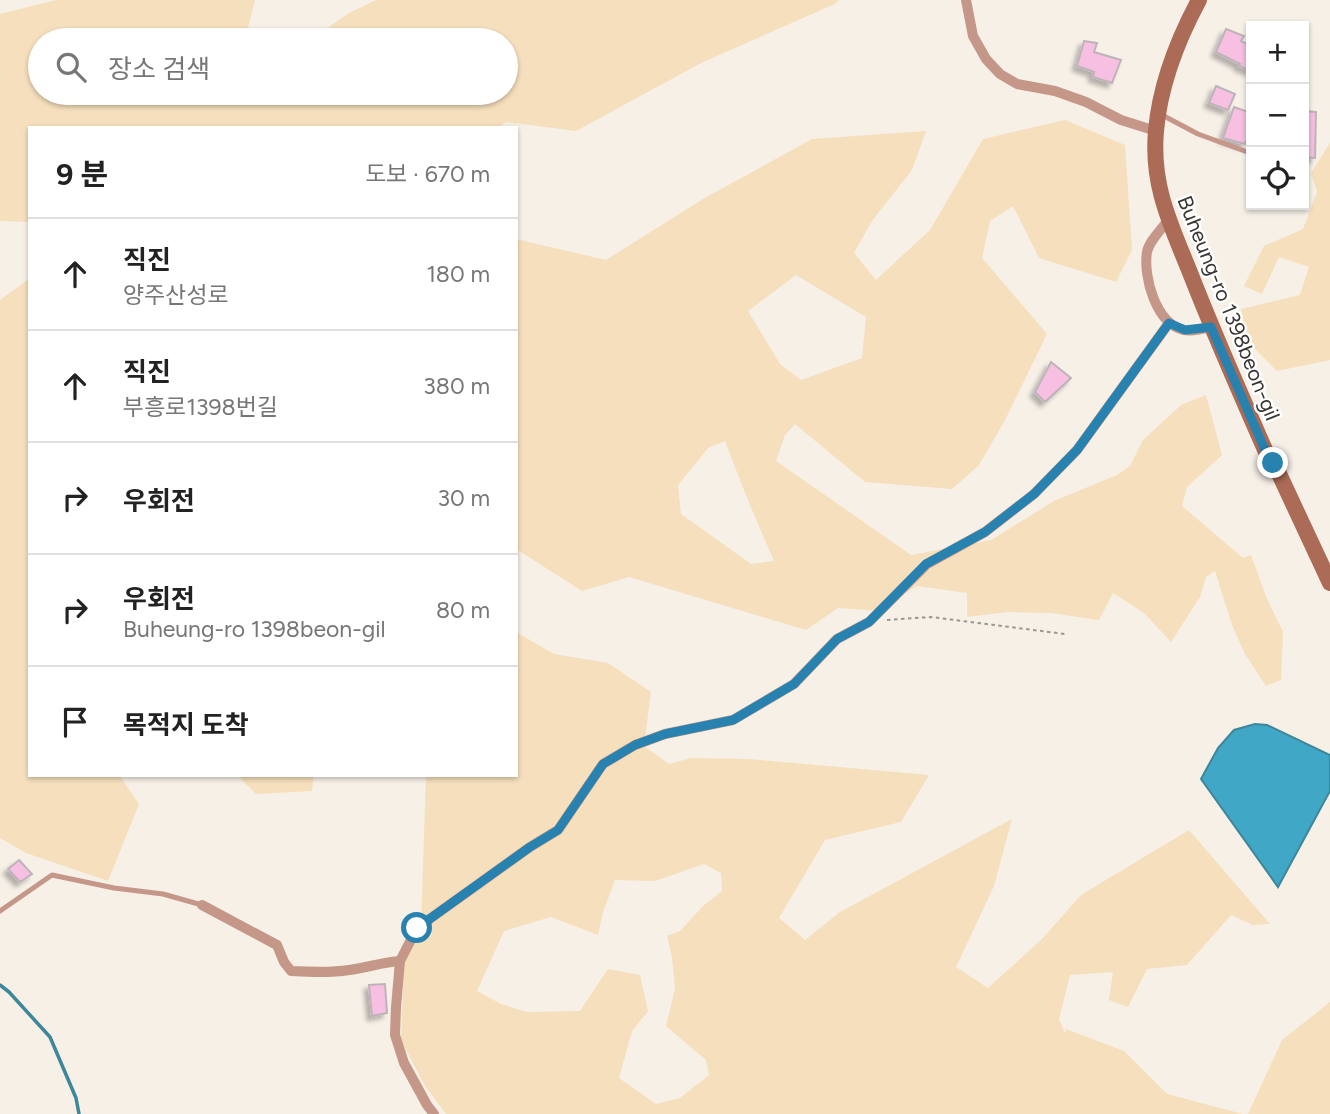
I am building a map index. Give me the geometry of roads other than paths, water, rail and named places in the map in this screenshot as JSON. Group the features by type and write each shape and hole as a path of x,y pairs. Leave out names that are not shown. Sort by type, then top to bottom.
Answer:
{"street":[{"path":"966,0 974,36 986,59 1000,74 1017,84 1055,91 1121,121 1156,131"},
{"name":"Buheung-ro 1398beon-gil","path":"1199,0 1169,65 1159,113 1156,131 1157,179 1161,198 1211,327 1266,452 1330,583"},
{"path":"1168,220 1147,249 1147,275 1152,296 1169,323 1185,330 1211,327"},
{"path":"434,1114 404,1063 395,1035 400,961 417,928 558,830 603,764 635,745 665,734 733,720 794,684 837,639 869,622 926,564 985,532 1034,494 1077,450 1169,323"},
{"path":"202,905 277,945 284,962 292,971 319,973 400,961"}],"lane":[{"path":"1159,113 1198,134 1246,152"},
{"path":"0,911 52,875 114,888 163,894 202,905"}],"water":[{"path":"1255,724 1267,725 1330,755 1330,791 1278,887 1201,779 1218,748 1234,730"}],"waterway":[{"path":"0,985 50,1037 76,1098 79,1114"}]}
